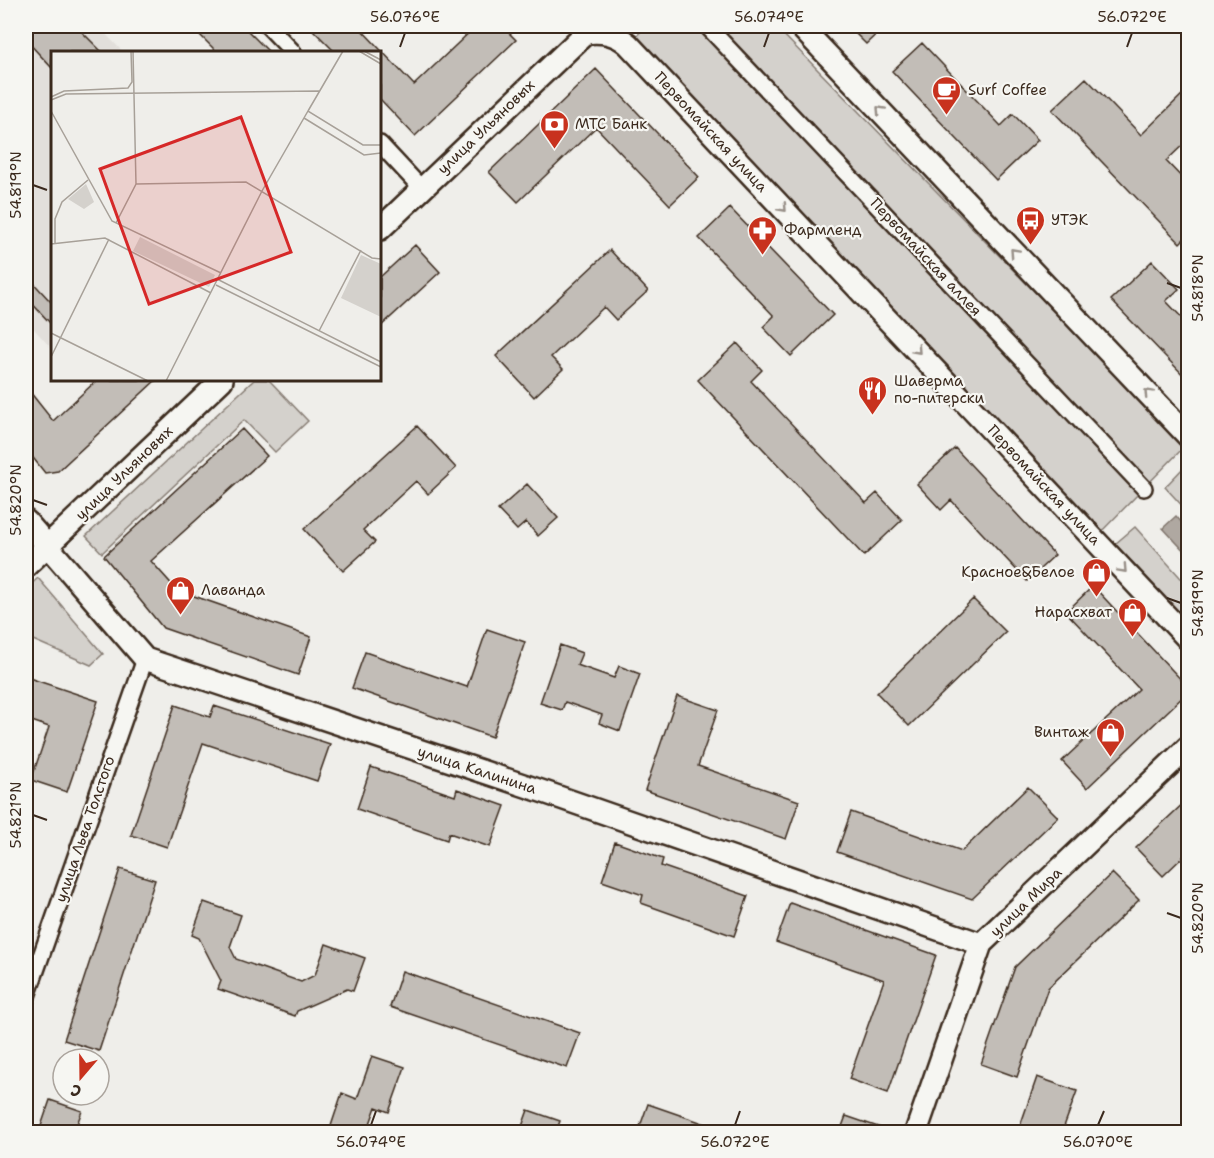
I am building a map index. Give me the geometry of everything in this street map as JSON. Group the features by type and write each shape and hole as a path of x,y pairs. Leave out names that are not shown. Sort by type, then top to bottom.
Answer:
{"main road":[{"path":"800,26 1188,436"},
{"name":"Первомайская улица","path":"589,29 620,37 628,35 1188,639"},
{"name":"улица Ульяновых","path":"381,228 589,29"},
{"name":"улица Ульяновых","path":"26,566 221,381"},
{"path":"26,521 145,659"},
{"name":"улица Калинина","path":"145,659 547,793 981,944"},
{"name":"улица Мира","path":"916,1132 981,944 1188,747"}],"street":[{"path":"268,26 292,51"},
{"name":"Первомайская аллея","path":"707,26 1144,488"},
{"path":"381,145 422,189"},
{"name":"улица Льва Толстого","path":"26,999 145,659"}],"shaded area":[{"path":"26,26 98,26 122,51 51,51 51,348 26,320"},
{"path":"647,26 775,26 1185,446 1100,533 635,37"},
{"path":"253,381 270,381 308,421 275,452 244,420 102,553 86,536"},
{"path":"1186,465 1188,468 1188,512 1165,487"},
{"path":"1176,516 1188,530 1188,555 1163,528"},
{"path":"1135,527 1188,586 1188,622 1115,544"},
{"path":"38,578 103,654 91,665 26,637 26,589"}],"building":[{"path":"26,26 76,26 101,51 51,51 51,67 26,40"},
{"path":"191,26 243,26 268,51 216,51"},
{"path":"309,26 358,26 414,85 476,26 502,26 516,40 415,136 381,100 381,51 334,51"},
{"path":"848,26 885,26 866,44"},
{"path":"922,43 1001,126 1013,114 1038,140 996,180 892,71"},
{"path":"596,69 699,177 670,205 596,127 518,202 489,172"},
{"path":"1086,78 1141,135 1188,89 1188,140 1166,161 1188,184 1188,235 1180,243 1052,110"},
{"path":"730,208 833,315 791,356 763,327 774,316 699,238"},
{"path":"415,245 440,272 381,326 381,276"},
{"path":"610,250 648,291 616,320 604,307 551,357 563,369 534,397 496,356"},
{"path":"1152,261 1179,289 1166,301 1188,324 1188,380 1111,300"},
{"path":"26,275 51,302 51,324 26,297"},
{"path":"737,343 762,370 751,381 866,503 877,493 902,520 864,556 698,380"},
{"path":"96,381 155,381 58,471 45,473 26,449 26,387 53,421"},
{"path":"417,426 456,468 428,494 416,481 363,530 375,542 343,571 304,529"},
{"path":"242,429 267,456 151,561 177,590 311,637 298,675 163,628 104,556"},
{"path":"955,448 1055,555 1027,581 951,500 941,510 917,484"},
{"path":"527,484 558,518 538,536 526,522 517,530 498,510"},
{"path":"1093,586 1188,687 1188,692 1087,788 1062,761 1139,689 1066,612"},
{"path":"973,599 1006,632 909,726 877,693"},
{"path":"487,629 525,642 492,737 352,688 365,652 467,687"},
{"path":"560,645 582,653 577,665 614,678 619,666 640,674 620,731 599,723 602,715 565,702 562,710 540,703"},
{"path":"26,677 98,701 67,792 31,780 49,727 26,719"},
{"path":"677,696 718,710 698,766 799,801 786,839 645,790"},
{"path":"175,705 210,717 214,706 330,744 317,781 203,743 167,847 131,835"},
{"path":"371,767 455,796 457,789 505,806 490,847 449,833 447,840 357,809"},
{"path":"1028,787 1058,817 972,899 837,852 851,812 962,851"},
{"path":"1188,799 1188,852 1163,876 1136,848"},
{"path":"615,842 663,859 661,866 748,896 734,936 641,903 643,895 602,881"},
{"path":"120,869 155,880 100,1047 86,1047 64,1040"},
{"path":"1112,873 1139,900 1048,988 1017,1077 981,1064 1015,967"},
{"path":"204,902 241,915 230,947 236,959 301,982 315,975 326,944 365,958 353,991 347,989 297,1011 295,1016 218,989 221,981 199,938 192,935"},
{"path":"790,903 936,955 888,1093 849,1079 884,980 776,942"},
{"path":"402,971 580,1033 567,1068 390,1007"},
{"path":"372,1056 405,1067 389,1112 376,1107 367,1132 329,1132 342,1093 357,1099"},
{"path":"1037,1077 1077,1091 1062,1132 1018,1132"},
{"path":"50,1100 51,1107 70,1107 82,1111 74,1132 39,1132"},
{"path":"648,1104 723,1130 722,1132 638,1132"},
{"path":"528,1110 560,1121 556,1132 520,1132"},
{"path":"846,1116 887,1130 887,1132 840,1132"}],"place":[{"name":"Surf Coffee","path":"947,116"},
{"name":"МТС Банк","path":"554,150"},
{"name":"УТЭК","path":"1030,246"},
{"name":"Фармленд","path":"763,256"},
{"name":"Шаверма по-питерски","path":"873,416"},
{"name":"Красное&Белое","path":"1096,598"},
{"name":"Лаванда","path":"180,616"},
{"name":"Нарасхват","path":"1133,638"},
{"name":"Винтаж","path":"1110,758"}]}
